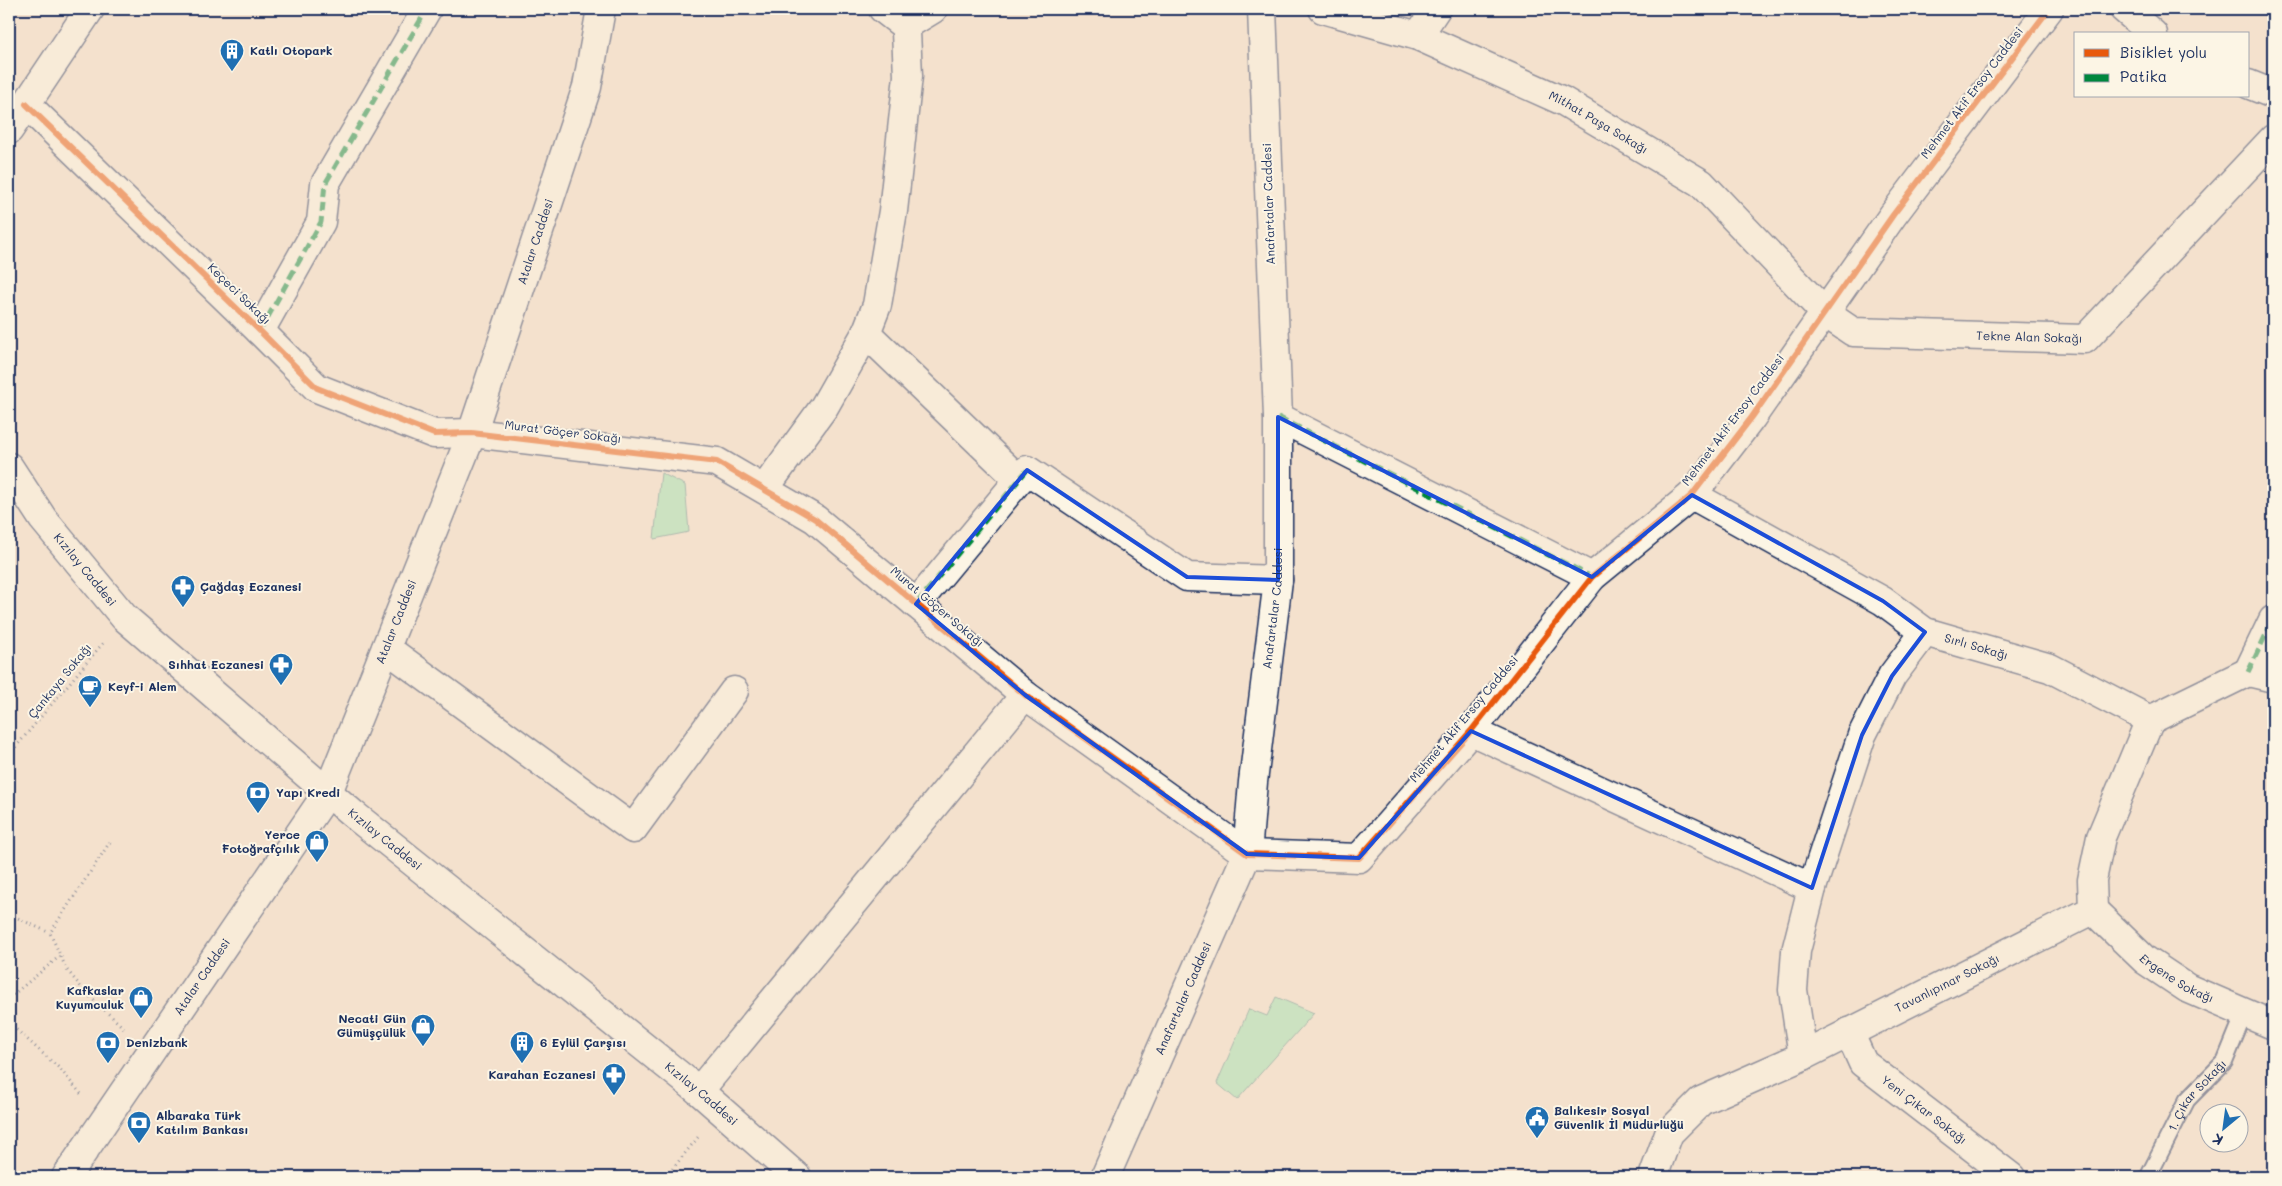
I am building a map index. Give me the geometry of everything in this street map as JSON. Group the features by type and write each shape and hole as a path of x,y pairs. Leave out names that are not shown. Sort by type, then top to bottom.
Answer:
{"street":[{"path":"9,130 90,9"},
{"path":"260,330 321,222 324,184 426,9"},
{"name":"Atalar Caddesi","path":"66,1177 328,792 472,433 587,87 601,9"},
{"path":"883,9 905,18 933,9"},
{"name":"Anafartalar Caddesi","path":"1105,1177 1247,854 1253,782 1278,580 1278,417 1262,9"},
{"name":"Mithat Paşa Sokağı","path":"1323,9 1418,36 1563,101 1701,183 1824,313"},
{"path":"1418,36 1436,9"},
{"name":"Mehmet Akif Ersoy Caddesi","path":"1247,854 1359,858 1472,731 1592,577 1692,495 1752,417 1893,215 2049,9"},
{"path":"2124,9 2151,32"},
{"path":"765,488 824,407 866,333 877,305 893,211 908,76 905,18"},
{"path":"2250,85 2273,94"},
{"name":"Keçeci Sokağı","path":"26,104 260,330 317,388 434,434 472,433"},
{"name":"Tekne Alan Sokağı","path":"1824,313 1853,332 2085,339 2273,139"},
{"path":"866,333 1019,480"},
{"path":"1278,417 1592,577"},
{"name":"Murat Göçer Sokağı","path":"472,433 717,462 765,488 815,519 1025,695 1247,854"},
{"name":"Kızılay Caddesi","path":"9,466 43,519 124,617 328,792 699,1091 797,1177"},
{"path":"916,604 1027,470 1188,578 1278,580"},
{"name":"Sırlı Sokağı","path":"1692,495 1883,601 1925,632 2050,668 2150,720"},
{"path":"2093,910 2092,880 2101,837 2150,720 2260,675 2273,620"},
{"path":"1803,1056 1793,990 1796,951 1812,888 1862,735 1892,676 1925,632"},
{"path":"386,648 634,829 734,691"},
{"path":"699,1091 1025,695"},
{"path":"1472,731 1812,888"},
{"name":"Ergene Sokağı","path":"2093,910 2145,960 2186,988 2273,1025"},
{"name":"Tavanlıpınar Sokağı","path":"1653,1177 1668,1133 1701,1101 1803,1056 2093,910"},
{"name":"Yeni Çıkar Sokağı","path":"1849,1032 1863,1063 2012,1177"}],"lane":[{"name":"1. Çıkar Sokağı","path":"2148,1177 2187,1100 2225,1061 2245,1012"}],"path":[{"path":"50,933 110,842"},
{"path":"9,914 50,933 67,970 86,992 133,1036"},
{"path":"9,998 60,956"},
{"path":"9,1023 59,1068 104,1120"},
{"path":"666,1177 720,1110"}],"highlighted area":[{"path":"1278,417 1592,577 1692,495 1883,601 1925,632 1892,676 1862,735 1812,888 1471,731 1359,858 1247,854 1025,695 916,604 1027,470 1187,577 1278,580"}],"green space":[{"path":"661,473 685,485 689,532 654,539"},
{"path":"1276,997 1314,1013 1237,1100 1217,1083 1249,1009 1267,1016"}],"marked path":[{"path":"260,331 321,222 325,184 427,9"},
{"path":"1278,417 1592,577"},
{"path":"916,604 1027,470"},
{"path":"2248,672 2273,620"}],"cycle path":[{"path":"26,104 317,388 434,434 472,433 717,462 815,519 1025,695 1247,854 1359,858 1471,731 1592,577 1692,495 1752,417 1893,215 2049,9"}],"place":[{"name":"Katlı Otopark","path":"232,72"},
{"name":"Çağdaş Eczanesi","path":"183,608"},
{"name":"Sıhhat Eczanesi","path":"281,686"},
{"name":"Keyf-i Alem","path":"90,708"},
{"name":"Yapı Kredi","path":"258,814"},
{"name":"Yerce Fotoğrafçılık","path":"317,863"},
{"name":"Kafkaslar Kuyumculuk","path":"141,1019"},
{"name":"Necati Gün Gümüşçülük","path":"423,1047"},
{"name":"Denizbank","path":"108,1064"},
{"name":"6 Eylül Çarşısı","path":"522,1064"},
{"name":"Karahan Eczanesi","path":"614,1096"},
{"name":"Balıkesir Sosyal Güvenlik İl Müdürlüğü","path":"1537,1139"},
{"name":"Albaraka Türk Katılım Bankası","path":"139,1144"}]}
